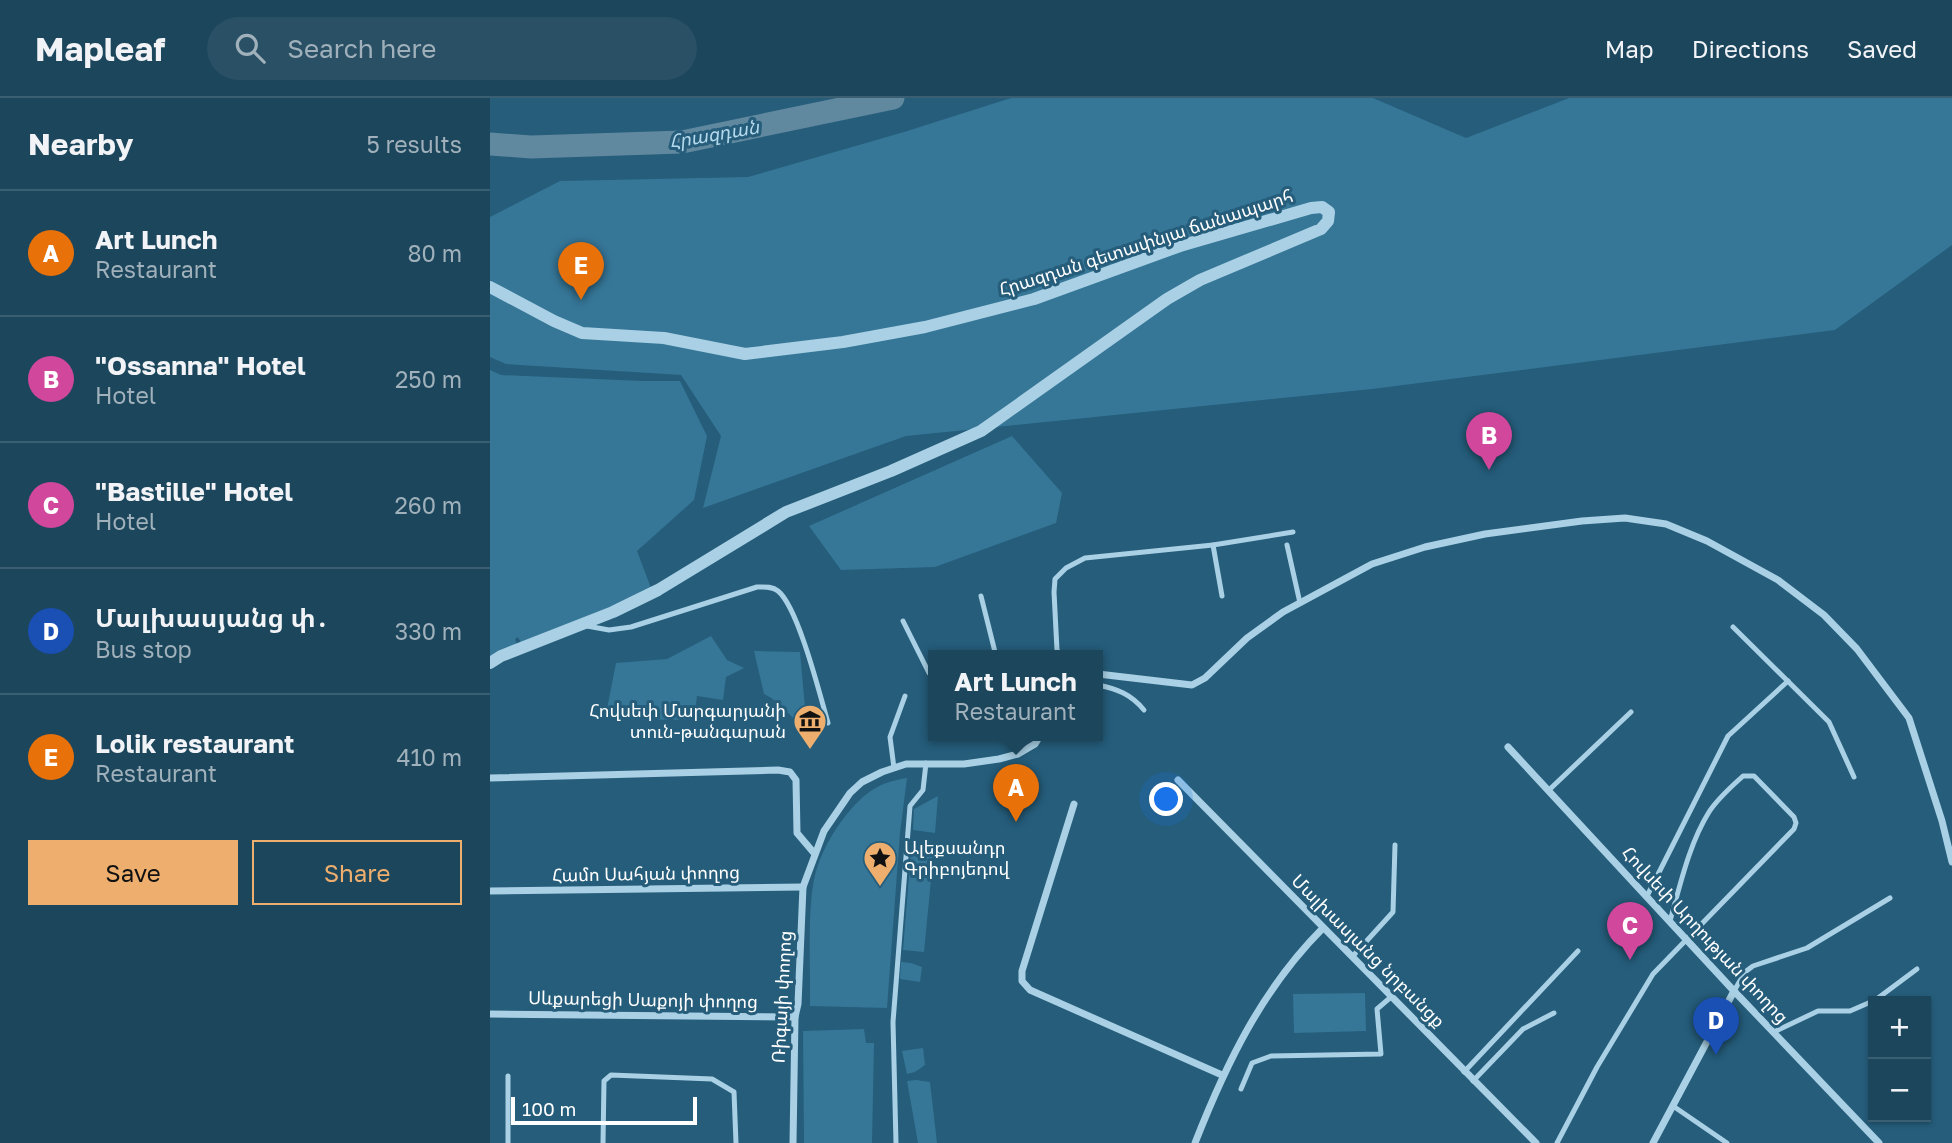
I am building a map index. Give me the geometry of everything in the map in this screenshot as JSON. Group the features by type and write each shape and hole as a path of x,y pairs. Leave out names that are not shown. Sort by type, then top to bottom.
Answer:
{"street":[{"name":"Հրազդան գետափնյա ճանապարհ","path":"490,287 582,333 664,338 744,354 843,342 925,327 1034,299 1180,246 1311,208 1322,207 1329,212 1328,221 1321,229 1200,280 1167,299 981,431 891,471 786,512 658,590 613,612 490,663"},
{"path":"1103,675 1192,685 1205,678 1247,638 1300,603 1372,564 1425,547 1485,534 1582,521 1625,518 1666,524 1720,548 1778,580 1824,615 1857,649 1909,718 1942,821 1952,862"},
{"name":"Ռիգայի փողոց","path":"793,1143 795,1017 798,1004 803,887 814,853 836,810 862,782 894,768 926,763 964,764 999,759 1018,754 1037,741"},
{"name":"Հովսեփ Արղության փողոց","path":"1508,747 1879,1143"},
{"path":"490,778 778,770 790,772 796,780 797,833 814,853"},
{"name":"Մալխասյանց նրբանցք","path":"1178,780 1536,1143"},
{"path":"1074,804 1030,945 1022,981 1030,990 1222,1075"},
{"name":"Համո Սահյան փողոց","path":"490,891 803,887"},
{"path":"1195,1143 1222,1075 1256,1013 1289,965 1323,928"},
{"path":"1653,1143 1734,991"},
{"name":"Սևքարեցի Սաքոյի փողոց","path":"490,1014 795,1017"}],"lane":[{"path":"1057,650 1055,579 1066,568 1085,558 1213,545 1293,533"},
{"path":"1213,545 1222,596"},
{"path":"1287,545 1300,603"},
{"path":"581,625 610,630 631,626 757,587 771,587 779,592 799,629 828,723"},
{"path":"981,596 991,650"},
{"path":"903,621 928,671"},
{"path":"1733,627 1829,722 1854,777"},
{"path":"1647,896 1728,736 1788,681"},
{"path":"1103,686 1123,692 1144,710"},
{"path":"894,768 890,737 905,696"},
{"path":"1549,790 1631,712"},
{"path":"896,1143 893,1022 909,817 910,806 923,790 926,763"},
{"path":"1557,1143 1644,986 1662,963 1796,826 1794,817 1754,776 1743,776 1724,793 1708,814 1684,875 1670,922"},
{"path":"1352,957 1393,912 1395,845"},
{"path":"1734,991 1745,972 1753,966 1807,948 1890,898"},
{"path":"1464,1072 1578,951"},
{"path":"1880,996 1917,969"},
{"path":"1241,1089 1252,1063 1270,1056 1381,1054 1377,1009 1391,998"},
{"path":"1774,1032 1818,1011 1850,1011 1868,1003"},
{"path":"1473,1081 1523,1029 1554,1013"},
{"path":"603,1143 604,1081 611,1075 712,1079 722,1083 734,1092 736,1143"},
{"path":"508,1076 508,1143"},
{"path":"1673,1106 1727,1143"}],"shaded area":[{"path":"1011,98 1373,98 1466,138 1569,98 1952,98 1952,245 1835,330 1372,389 906,436 703,508 721,436 681,375 506,364 490,357 490,217 560,181 748,177"},
{"path":"490,370 501,375 680,381 707,436 694,500 637,551 651,588 609,609 521,643 518,637 515,639 517,645 490,657"},
{"path":"1012,436 1062,493 1056,523 935,567 841,570 809,526"},
{"path":"711,636 727,660 744,668 726,677 723,700 697,696 694,720 605,719 616,663 667,659"},
{"path":"754,651 800,652 807,730 776,701 764,694"},
{"path":"907,778 900,833 887,1008 810,1006 811,898 823,852 841,821 865,796 883,784"},
{"path":"938,796 935,833 913,830 914,809"},
{"path":"912,840 934,849 924,952 903,950"},
{"path":"901,962 922,967 920,982 900,979"},
{"path":"1365,993 1366,1031 1294,1033 1293,994"},
{"path":"864,1029 866,1043 874,1043 872,1143 804,1143 803,1031"},
{"path":"923,1048 925,1065 907,1074 902,1051"},
{"path":"907,1081 930,1082 937,1143 918,1143"}],"waterway":[{"name":"Հրազդան","path":"490,144 531,147 682,142 893,98"}],"place":[{"name":"Lolik restaurant","path":"581,300"},
{"name":"\"Ossanna\" Hotel","path":"1489,470"},
{"name":"Հովսեփ Մարգարյանի տուն-թանգարան","path":"810,751"},
{"name":"Art Lunch","path":"1016,822"},
{"name":"Ալեքսանդր Գրիբոյեդով","path":"880,888"},
{"name":"\"Bastille\" Hotel","path":"1630,960"},
{"name":"Մալխասյանց փ․","path":"1716,1055"}]}
